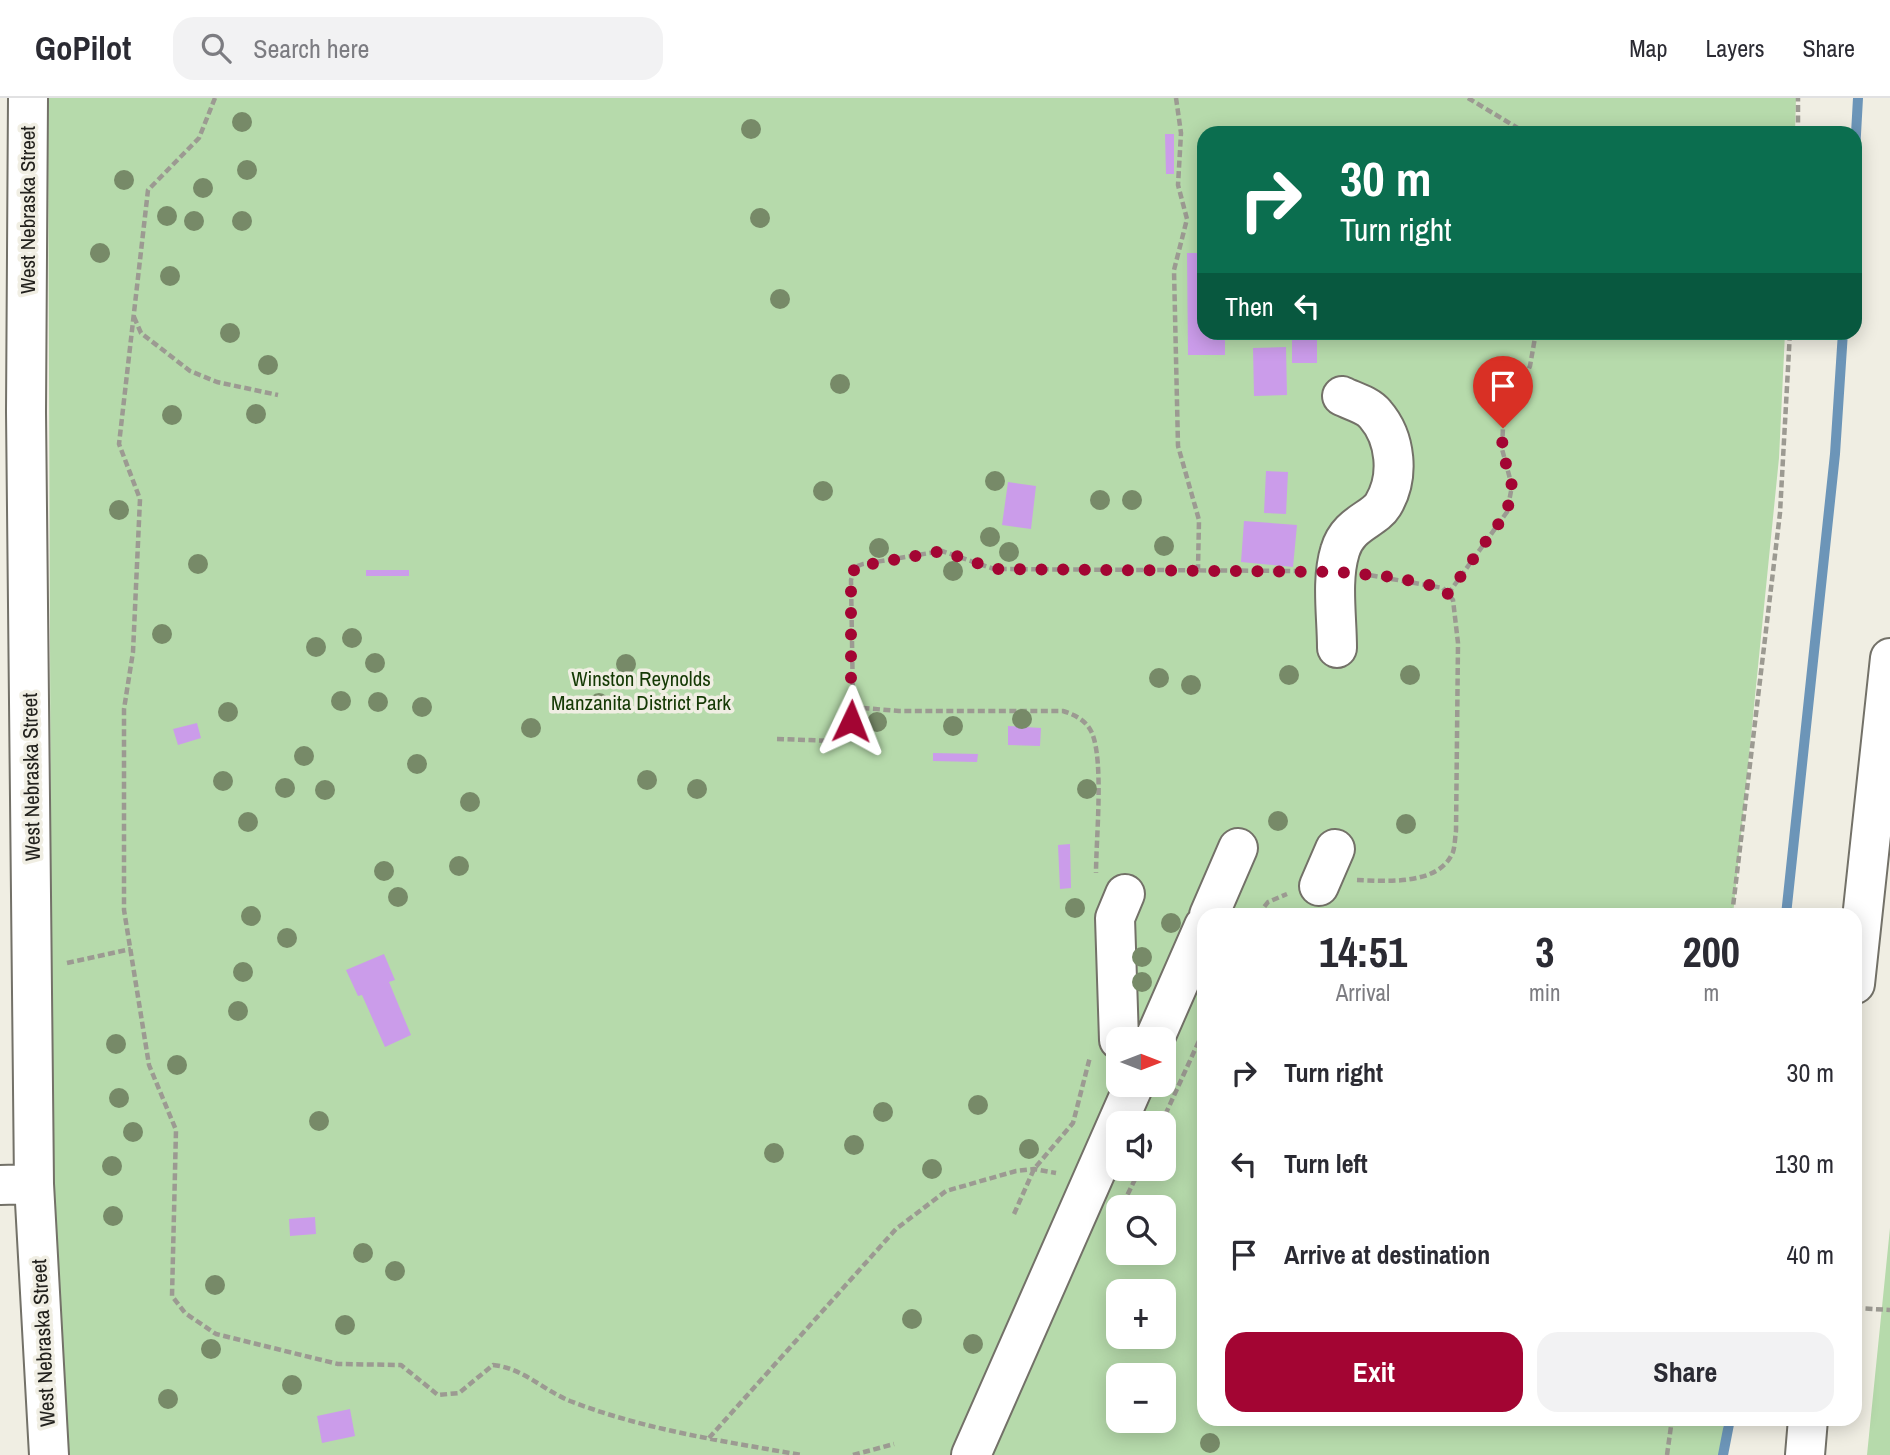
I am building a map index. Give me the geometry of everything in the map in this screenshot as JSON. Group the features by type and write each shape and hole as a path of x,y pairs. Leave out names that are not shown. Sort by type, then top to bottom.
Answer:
{"street":[{"name":"West Nebraska Street","path":"28,98 13,413 14,620 33,971 17,1185 49,1455"},
{"path":"1337,648 1337,572 1340,549 1357,523 1382,507 1394,470 1394,452 1374,413 1342,396"},
{"path":"1862,919 1890,658"},
{"path":"1212,908 1238,848"},
{"path":"1319,886 1335,849"},
{"path":"1105,1042 1115,918 1110,890"},
{"path":"1160,1027 1197,942"},
{"path":"971,1455 1125,1097"},
{"path":"1805,1455 1807,1426"}],"path":[{"path":"215,98 199,138 148,190 119,444 140,499 134,652 124,709 124,910 149,1065 176,1130 172,1296 184,1312 216,1334 338,1364 401,1364 438,1395 459,1393 493,1364 511,1367 568,1400 664,1431 801,1455"},
{"path":"1176,98 1181,133 1178,185 1187,219 1174,270 1178,446 1199,520 1198,569"},
{"path":"1468,98 1514,126"},
{"path":"1798,98 1798,126"},
{"path":"134,316 141,333 190,371 230,386 278,395"},
{"path":"1448,594 1507,512 1512,486 1502,449 1503,428 1530,366 1535,340"},
{"path":"1733,908 1780,513 1790,340"},
{"path":"777,739 837,741 851,721 851,580 855,567 942,551 994,569 1337,572 1394,577 1443,588 1454,600 1458,643 1456,831 1452,853 1428,875 1407,881 1352,880 1319,886 1268,902 1263,908"},
{"path":"852,707 898,712 1063,710 1080,717 1091,731 1097,751 1110,890"},
{"path":"33,971 131,949"},
{"path":"1014,1214 1034,1169 1073,1123 1105,1042"},
{"path":"1167,1111 1197,1045"},
{"path":"708,1438 896,1229 946,1191 1016,1171 1034,1169 1066,1175 1110,1195"},
{"path":"1862,1308 1890,1310"},
{"path":"1668,1455 1671,1426"},
{"path":"853,1455 894,1444"}],"green space":[{"name":"Winston Reynolds Manzanita District Park","path":"48,98 1796,98 1795,126 1197,126 1197,340 1785,340 1779,458 1734,908 1197,908 1197,1426 1723,1426 1721,1455 62,1455 52,1190"},
{"path":"1890,1228 1890,1455 1867,1455"}],"building":[{"path":"1165,134 1174,134 1174,174 1166,174"},
{"path":"1187,253 1197,253 1197,340 1225,340 1225,355 1188,355"},
{"path":"1292,340 1317,340 1317,363 1292,363"},
{"path":"1286,347 1287,395 1254,396 1253,348"},
{"path":"1266,471 1288,472 1286,514 1264,513"},
{"path":"1008,482 1036,486 1031,529 1002,525"},
{"path":"1244,521 1297,525 1293,567 1241,562"},
{"path":"366,570 409,570 409,576 366,576"},
{"path":"197,723 201,738 178,745 173,729"},
{"path":"1008,726 1041,728 1040,746 1008,745"},
{"path":"933,753 978,754 977,762 933,761"},
{"path":"1070,844 1071,888 1060,889 1058,845"},
{"path":"384,954 395,980 389,982 411,1035 385,1047 362,995 358,996 346,970"},
{"path":"315,1217 316,1234 290,1236 289,1219"},
{"path":"350,1409 355,1436 322,1443 317,1416"}],"waterway":[{"path":"1856,126 1858,98"},
{"path":"1787,908 1835,454 1842,340"},
{"path":"1723,1455 1729,1426"}],"route":[{"path":"851,721 851,580 855,567 942,551 994,569 1337,572 1394,577 1443,588 1448,594 1507,512 1512,486 1502,449 1503,428"}]}
